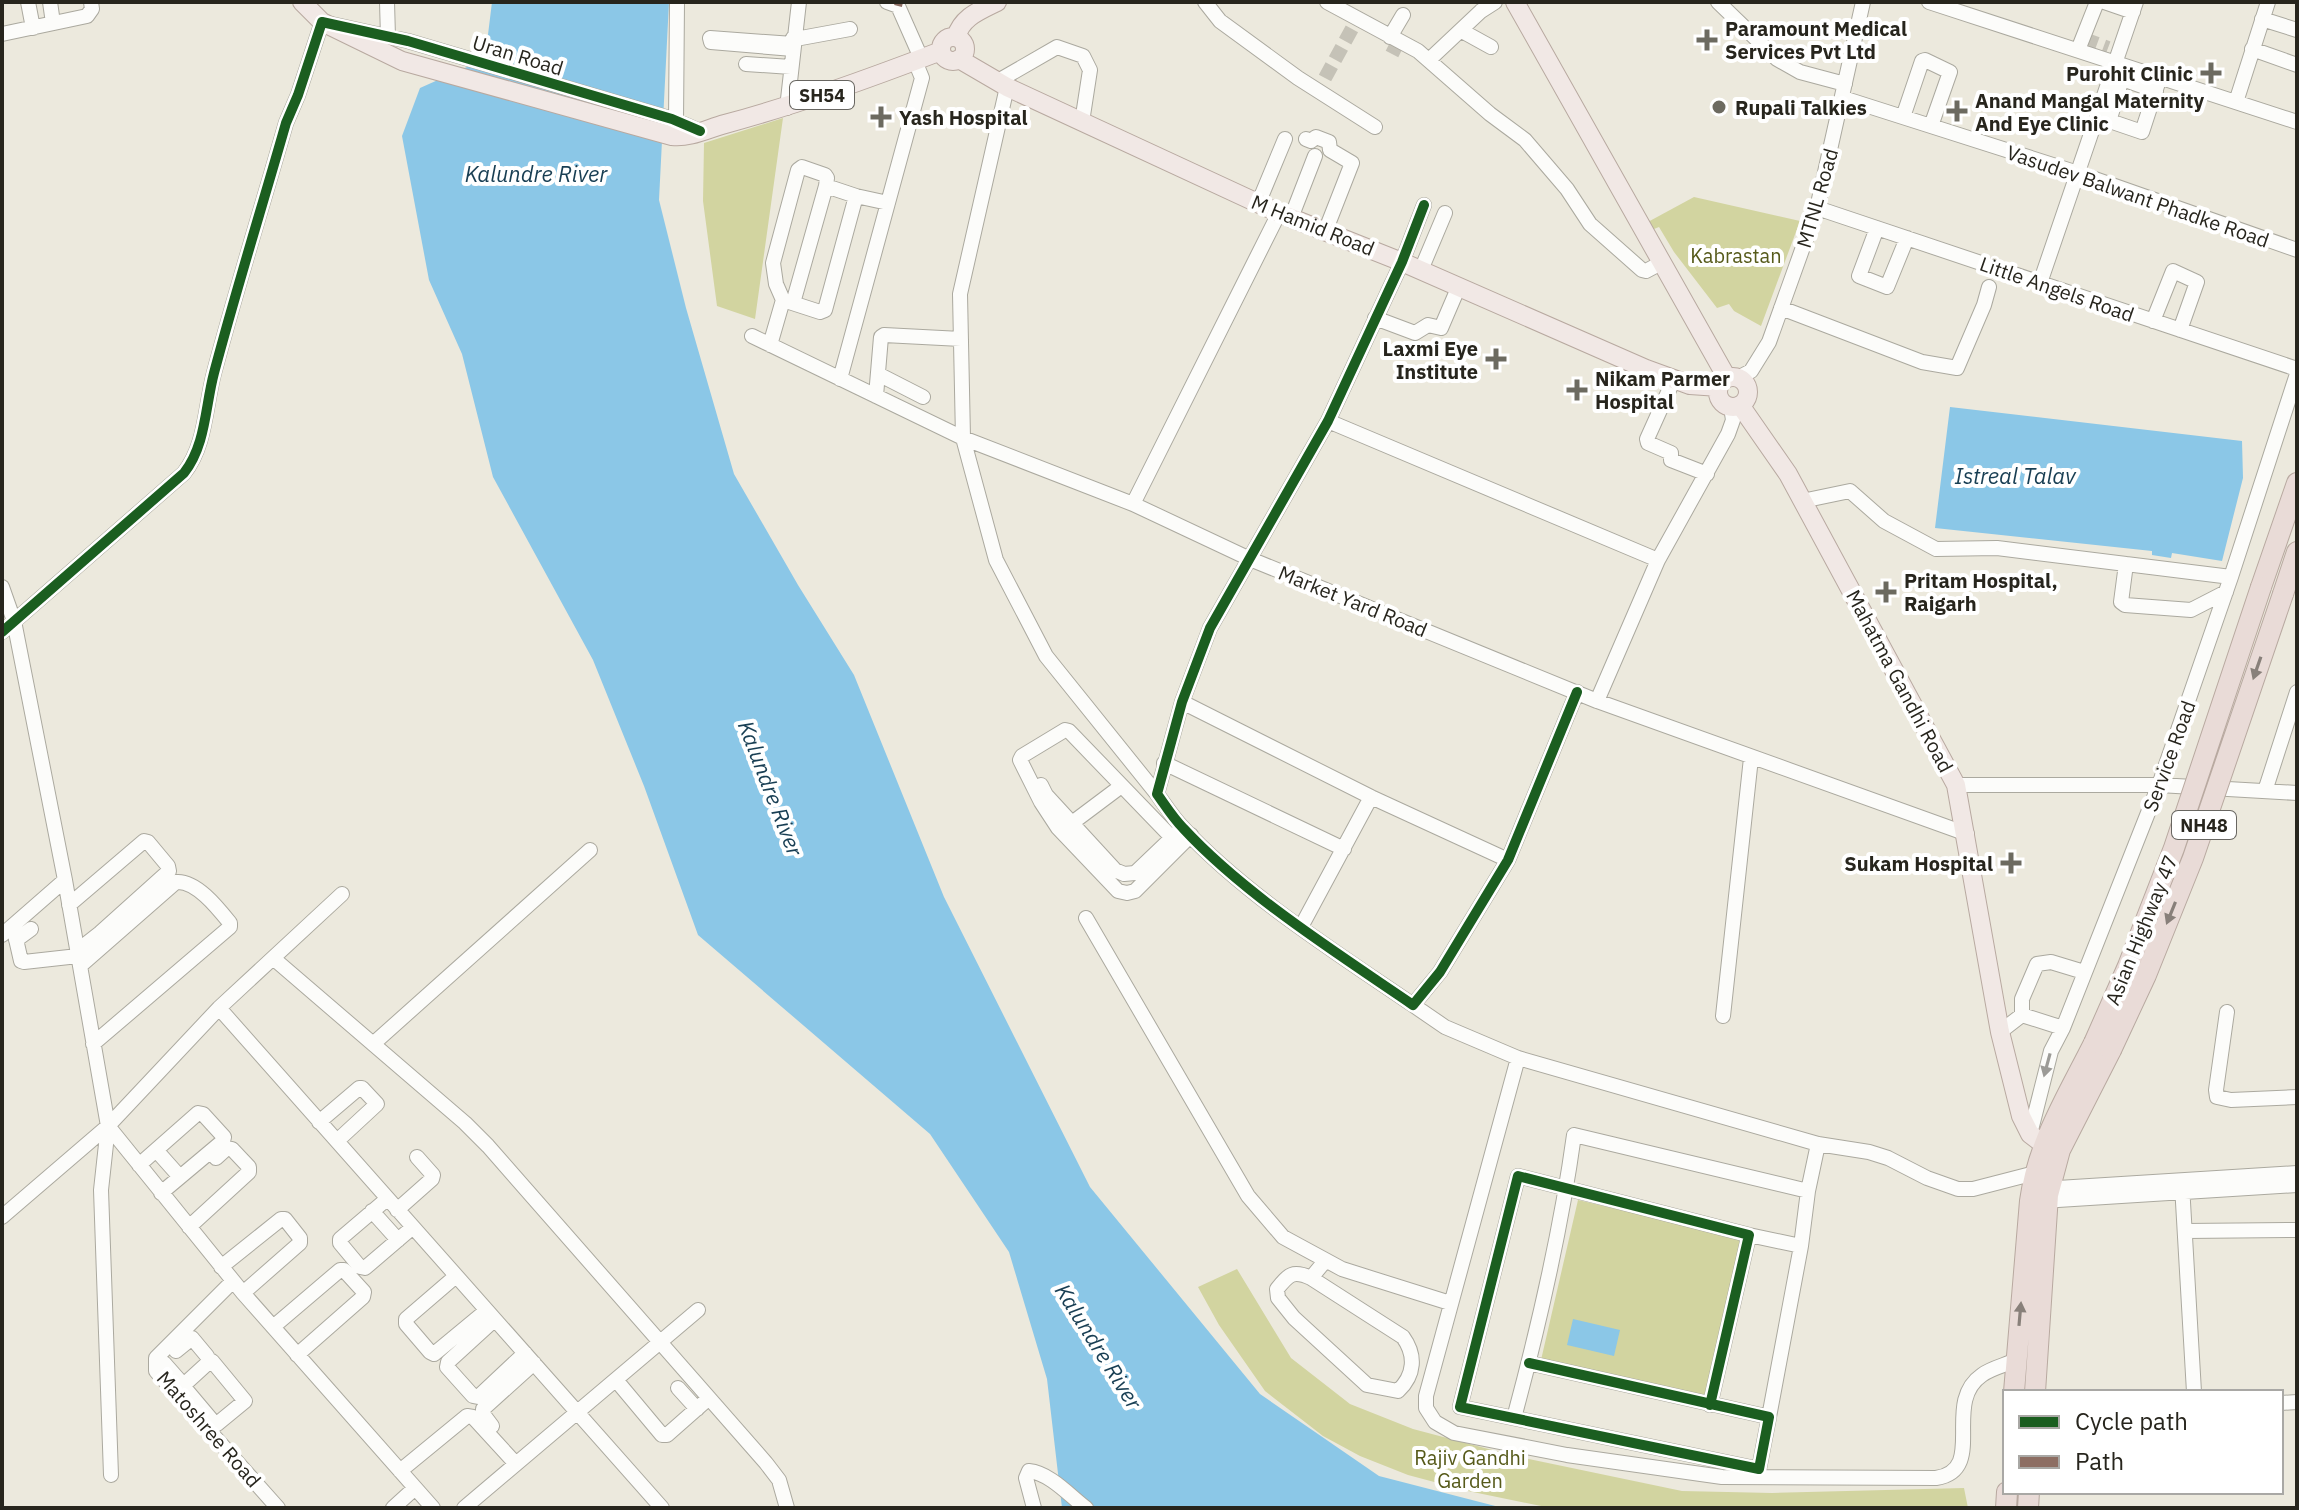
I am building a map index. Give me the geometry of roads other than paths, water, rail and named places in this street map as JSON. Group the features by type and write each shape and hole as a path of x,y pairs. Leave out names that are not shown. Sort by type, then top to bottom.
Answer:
{"highway":[{"name":"Asian Highway 47","path":"2102,1046 2128,966 2174,848 2297,483"},
{"name":"Asian Highway 47","path":"2039,1191 2043,1145 2146,975 2193,858 2297,552"},
{"name":"NH48","path":"2014,1390 2039,1191"},
{"name":"NH48","path":"2035,1390 2039,1191"}],"main road":[{"name":"Uran Road","path":"302,2 322,22 402,61 673,125 686,137 787,108 941,51 947,39 956,37 969,16 997,2"},
{"path":"1515,2 1728,381 1747,389 1746,398 1736,406"},
{"path":"941,51 946,59 959,59 965,47 956,37"},
{"name":"M Hamid Road","path":"959,59 1002,84 1258,204 1674,379 1690,385 1728,381"},
{"name":"Mahatma Gandhi Road","path":"1728,381 1720,400 1736,406 1788,474 1956,785 2000,1032 2021,1116 2043,1145"}],"street":[{"path":"2,34 31,15 52,12 87,16 92,9 91,2"},
{"path":"387,2 388,37"},
{"path":"673,125 677,2"},
{"path":"787,108 799,2"},
{"path":"1205,2 1220,21 1322,84 1375,127"},
{"path":"1327,2 1356,23 1430,59 1480,106 1525,140 1596,230 1642,270 1661,263"},
{"path":"1430,59 1462,31 1477,7 1495,2"},
{"name":"Vasudev Balwant Phadke Road","path":"1718,2 1777,59 1903,117 2078,173 2297,250"},
{"name":"MTNL Road","path":"1728,381 1751,371 1769,342 1817,208 1863,2"},
{"path":"1929,2 1973,9 2083,44 2117,59 2158,84 2236,102 2297,122"},
{"path":"2083,44 2097,2"},
{"path":"2040,283 2078,173 2104,116 2117,59 2134,7 2104,2"},
{"path":"2236,102 2254,45 2267,20 2268,2"},
{"path":"840,379 922,78 895,3"},
{"path":"1395,41 1403,15"},
{"path":"2267,20 2297,30"},
{"path":"2,632 192,463 198,449 213,376 286,123 322,22"},
{"name":"Uran Road","path":"322,22 408,41 673,125"},
{"path":"793,43 850,29"},
{"path":"1462,31 1491,47"},
{"path":"2254,45 2297,65"},
{"path":"1082,122 1090,70 1083,56 1062,46 1002,84 960,294 963,438 996,560 1046,656 1157,794 1181,837"},
{"path":"1903,117 1922,61 1925,60 1950,72 1931,126"},
{"path":"746,64 791,67"},
{"path":"2104,116 2142,132 2158,84"},
{"path":"1306,139 1311,141 1316,137 1329,142 1330,150 1352,163 1325,232"},
{"path":"1258,204 1285,139"},
{"path":"1133,504 1315,156"},
{"path":"770,345 788,301 826,186 825,175 802,167 798,170 773,263 776,284 788,301 820,312 825,310 856,196"},
{"path":"826,186 888,203"},
{"path":"1157,794 1182,702 1210,628 1328,421 1402,262 1424,205"},
{"name":"Little Angels Road","path":"1817,208 2297,372"},
{"path":"1421,270 1445,213"},
{"path":"2153,321 2173,271 2197,282 2180,330"},
{"path":"1375,318 1415,333 1428,325 1441,328 1459,286"},
{"path":"1781,308 1922,362 1957,368 1989,287"},
{"name":"Market Yard Road","path":"752,336 963,438 1133,504 1250,559 1597,701 1967,834"},
{"path":"876,396 881,337 961,339"},
{"name":"Service Road","path":"2043,1145 2051,1051 2063,1028 2159,785 2297,372"},
{"path":"878,374 923,397"},
{"path":"1674,379 1647,439 1648,443 1671,453 1671,460 1707,474"},
{"path":"1597,701 1658,560 1707,474 1733,420 1736,406"},
{"path":"1328,421 1658,560"},
{"path":"1802,501 1850,491 1884,521 1936,549 1997,548 2231,577"},
{"path":"2126,564 2121,602 2125,605 2191,610 2226,592"},
{"path":"2,587 14,621 65,880 108,1126 101,1190 111,1475"},
{"path":"1413,1005 1440,972 1508,860 1577,692"},
{"path":"2265,791 2297,692"},
{"path":"1182,702 1371,797 1508,860"},
{"path":"1181,837 1135,891 1118,891 1058,828 1020,760 1065,730 1069,731 1181,837 1301,927 1445,1027 1518,1058 1818,1144 1869,1152 1958,1189 2039,1191 2297,1185"},
{"path":"1150,828 1079,748 1069,743 1061,744 1044,750 1032,763 1035,776 1046,795 1115,870 1124,874 1135,873 1181,837"},
{"path":"1723,1016 1751,758"},
{"path":"1164,763 1344,849"},
{"path":"1956,785 2159,785 2297,793"},
{"path":"1072,823 1116,790"},
{"path":"1301,927 1371,797"},
{"path":"69,905 144,841 168,866 169,871 78,957"},
{"path":"373,1044 590,850"},
{"path":"10,933 65,880"},
{"path":"10,933 21,961 78,957 181,881 192,885 230,923 230,927 218,928 93,1044"},
{"path":"2,1217 108,1126 219,1008 342,894"},
{"path":"1086,918 1248,1196 1283,1237 1342,1269 1450,1303"},
{"path":"10,933 31,929"},
{"path":"273,958 488,1146 645,1321 779,1480 787,1508"},
{"path":"2022,1015 2022,999 2037,964 2051,962 2084,972"},
{"path":"219,1008 325,1117 349,1131"},
{"path":"2227,1012 2217,1097 2231,1100 2297,1097"},
{"path":"2000,1032 2022,1015"},
{"path":"2022,1015 2063,1028"},
{"path":"1518,1058 1426,1396 1426,1408 1435,1422 1454,1433 1567,1455 1722,1477 1947,1476 1961,1465 1961,1414 1965,1398 1981,1375 2016,1360"},
{"path":"325,1117 359,1088 377,1104 337,1141"},
{"path":"139,1165 198,1113 203,1114 224,1137 164,1196"},
{"path":"325,1117 337,1141 662,1508"},
{"path":"108,1126 238,1287 433,1508"},
{"path":"1514,1418 1567,1189 1574,1135 1808,1191"},
{"path":"1801,1246 1518,1176 1460,1407 1759,1469 1801,1246 1818,1144"},
{"path":"164,1196 227,1148 232,1149 249,1167 249,1172 189,1227"},
{"path":"156,1150 180,1177"},
{"path":"413,1227 365,1268 360,1267 340,1243 340,1239 372,1211 392,1204 432,1179 433,1175 417,1157"},
{"path":"2182,1187 2297,1173"},
{"path":"2182,1187 2194,1390"},
{"path":"372,1211 398,1240"},
{"name":"Matoshree Road","path":"221,1267 281,1219 285,1219 300,1238 300,1243 238,1287 156,1358 160,1367 278,1508"},
{"path":"2186,1231 2297,1230"},
{"path":"1710,1405 1749,1235"},
{"path":"1311,1278 1325,1261"},
{"path":"273,1327 340,1270 344,1270 364,1292 363,1297 297,1355"},
{"path":"1297,1272 1311,1278 1403,1337 1411,1348 1412,1362 1407,1383 1398,1391 1367,1385 1294,1318 1278,1298 1277,1289 1290,1273 1297,1272"},
{"path":"456,1276 406,1319 406,1324 430,1352 434,1354 490,1315"},
{"path":"464,1508 698,1310"},
{"path":"490,1315 448,1362 447,1367 473,1396 478,1397 530,1358"},
{"path":"645,1321 663,1328 675,1317 683,1323"},
{"path":"160,1367 189,1338 207,1356"},
{"path":"518,1462 483,1414 483,1409 530,1358"},
{"path":"212,1361 245,1401 215,1424 179,1386 212,1361"},
{"path":"1529,1363 1769,1417"},
{"path":"616,1380 662,1435 667,1435 709,1398"},
{"path":"678,1388 697,1409"},
{"path":"400,1471 467,1416 473,1417 501,1455 518,1462"},
{"path":"1034,1508 1026,1473 1035,1471 1086,1508"},
{"path":"393,1508 415,1488"}],"water":[{"name":"Kalundre River","path":"492,2 669,2 659,200 686,308 734,474 854,675 944,897 1090,1187 1260,1394 1379,1476 1503,1508 1062,1508 1047,1379 1009,1252 930,1134 698,935 644,786 593,660 493,477 462,354 429,280 402,136 420,88 485,59"},
{"name":"Istreal Talav","path":"1950,407 2242,441 2243,478 2222,561 2172,553 2171,558 2152,555 2152,551 1935,528"},
{"path":"1573,1319 1620,1330 1614,1356 1567,1345"}],"tunnel":[{"path":"1325,78 1354,25"},
{"path":"2084,39 2108,48"},
{"path":"1392,54 1396,46"}],"place":[{"name":"Paramount Medical Services Pvt Ltd","path":"1707,40"},
{"name":"Purohit Clinic","path":"2211,73"},
{"name":"Rupali Talkies","path":"1719,107"},
{"name":"Anand Mangal Maternity And Eye Clinic","path":"1957,111"},
{"name":"Yash Hospital","path":"881,117"},
{"name":"Laxmi Eye Institute","path":"1496,359"},
{"name":"Nikam Parmer Hospital","path":"1577,390"},
{"name":"Pritam Hospital, Raigarh","path":"1886,592"},
{"name":"Sukam Hospital","path":"2011,863"}],"park label":[{"name":"Kabrastan","path":"1736,255"},
{"name":"Rajiv Gandhi Garden","path":"1470,1468"}]}
